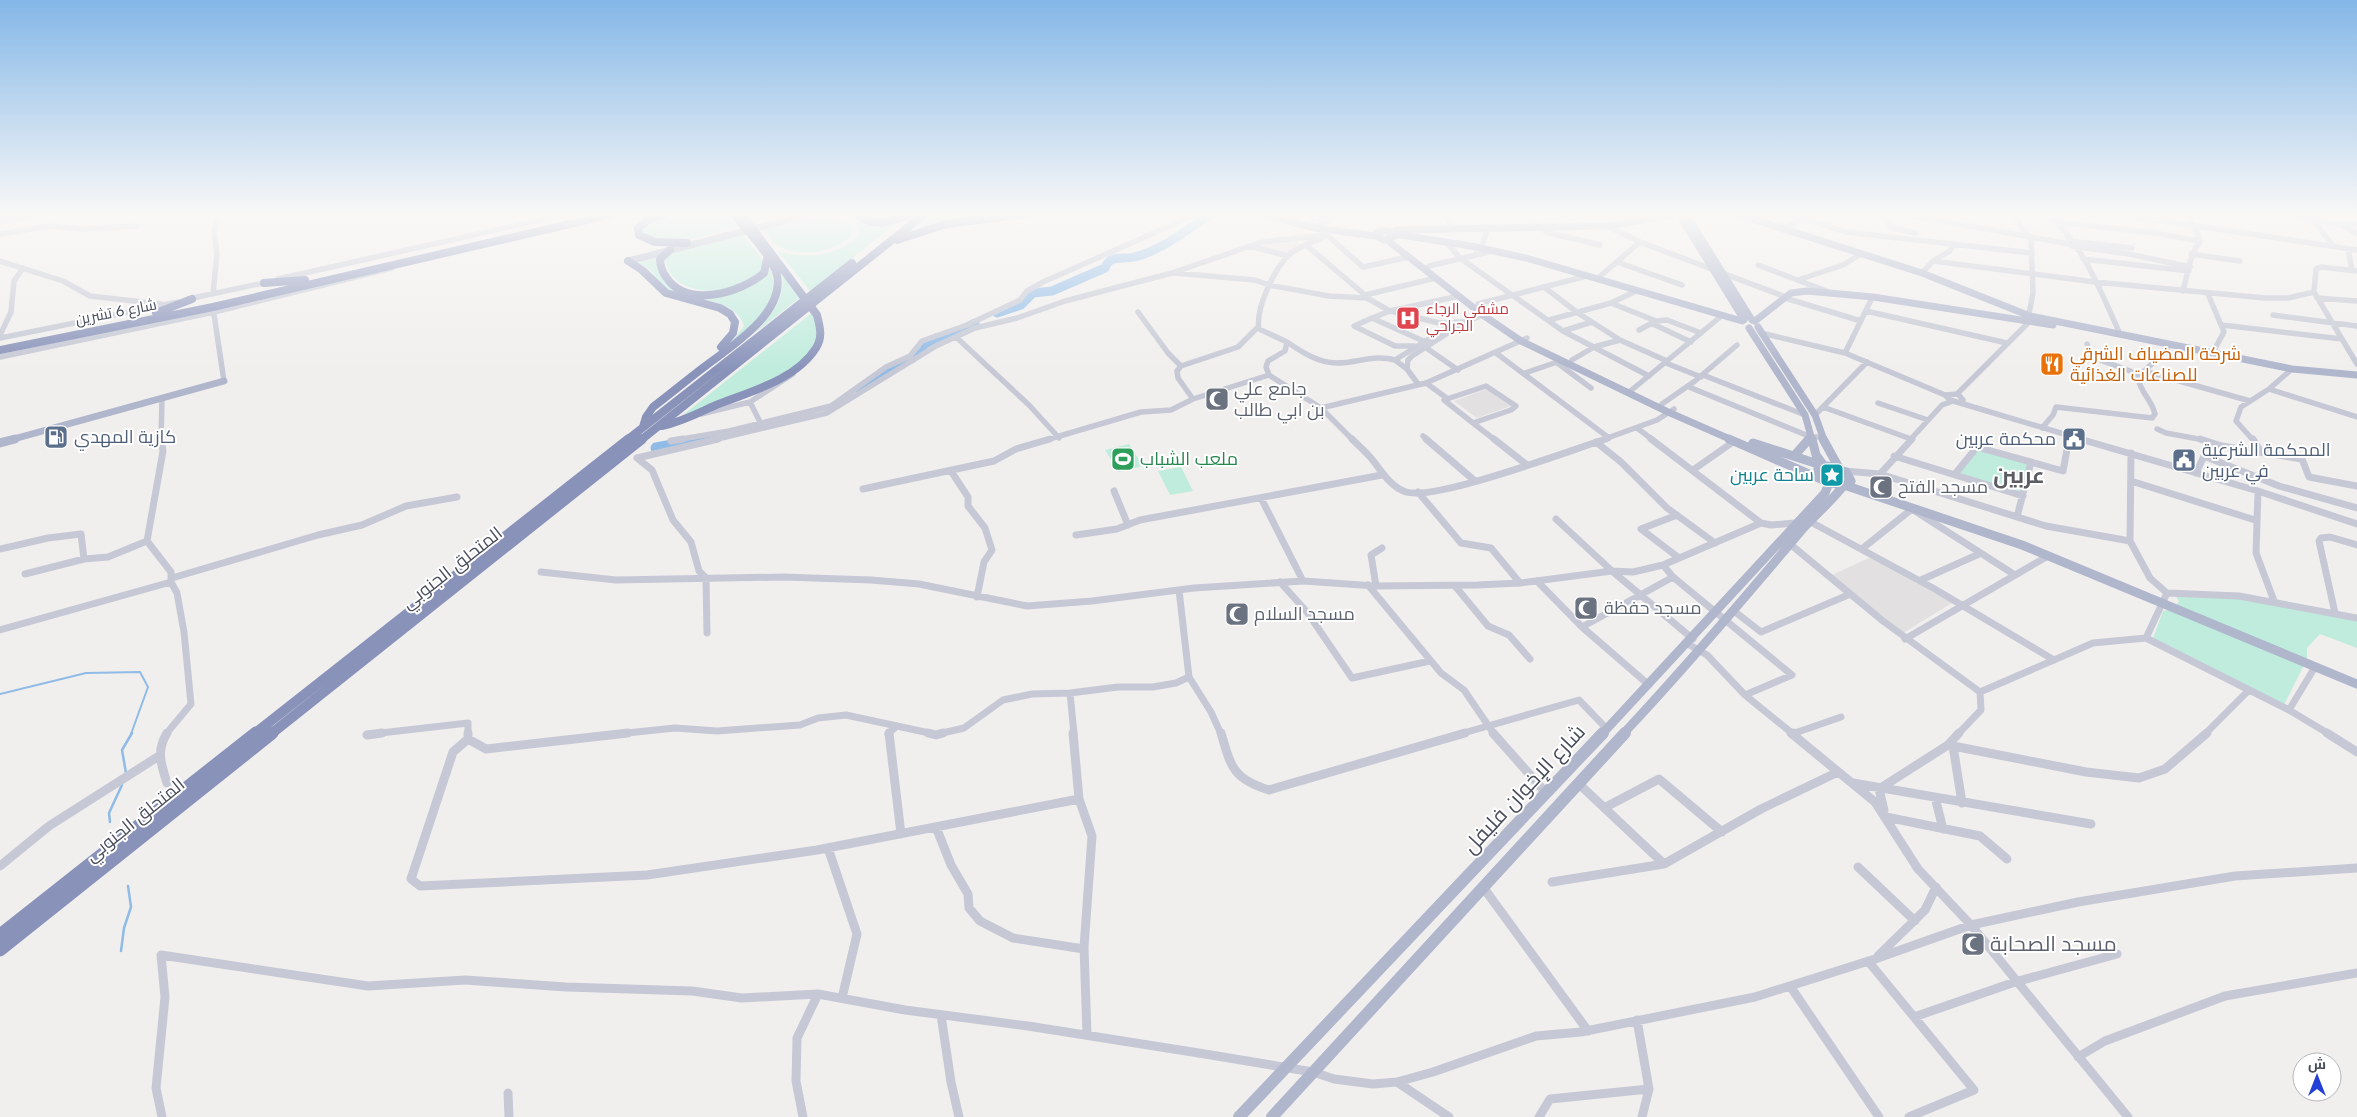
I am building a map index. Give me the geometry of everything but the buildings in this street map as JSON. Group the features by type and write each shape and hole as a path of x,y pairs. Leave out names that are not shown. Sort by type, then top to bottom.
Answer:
{"highway":[{"name":"شارع 6 تشرين","path":"0,344 156,313 371,265"},
{"name":"شارع 6 تشرين","path":"0,350 214,309 397,265"},
{"path":"634,265 665,292 717,306 730,313 735,319 736,328 732,336 691,377"},
{"path":"660,265 673,286 694,293 724,292 747,285 764,273 766,265"},
{"path":"772,265 778,282 776,295 769,310 749,332 653,407 646,417 649,426 669,424 760,388 796,369 815,349 821,338 821,323 800,291 779,265"},
{"name":"المتحلق الجنوبي","path":"822,292 854,265"},
{"name":"المتحلق الجنوبي","path":"0,935 790,316 859,265"},
{"path":"264,283 306,280"},
{"path":"156,313 192,298"},
{"name":"المتحلق الجنوبي","path":"0,950 649,426"}],"main road":[{"path":"1419,265 1483,315 1558,361 1762,447 1824,466 1842,469"},
{"path":"1540,265 1594,278 1719,318 1750,324 1762,318 1786,298 1798,291 1872,298 2027,324 2090,328"},
{"path":"1550,265 1750,324"},
{"path":"1710,265 1816,415 1822,438 1842,469 1851,478 1851,481 1844,485"},
{"path":"1716,265 1805,415 1816,455 1824,466"},
{"path":"1897,265 1922,273 2030,316 2292,369 2357,375"},
{"path":"1429,266 1524,340 1572,360 1631,391"},
{"path":"0,443 224,382"},
{"path":"1666,407 1733,442 1826,481 1844,485 2048,556 2357,684"},
{"path":"1794,456 1811,437"},
{"path":"1824,466 1818,472 1826,481"},
{"name":"شارع الإخوان فليفل","path":"1239,1117 1690,641 1795,523 1825,493 1826,481"},
{"name":"شارع الإخوان فليفل","path":"1272,1117 1701,650 1809,521 1834,498 1844,485"}],"street":[{"path":"14,265 63,281 90,296 164,305"},
{"path":"213,294 216,265"},
{"path":"0,336 164,305 342,265"},
{"path":"706,633 706,578 699,571 691,542 673,520 652,470 636,458 657,451 762,426 831,406 886,367 910,356 922,342 967,325 1020,300 1027,291 1081,265"},
{"path":"671,441 814,417 838,409 882,378 975,328 1017,318 1065,301 1172,273 1194,265"},
{"path":"1193,399 1178,378 1177,371 1181,366 1238,347 1258,327 1259,316 1269,285 1282,265"},
{"path":"1329,265 1366,297 1390,311 1404,312 1439,323 1465,322"},
{"path":"1470,265 1563,331 1649,376"},
{"path":"1594,278 1613,265"},
{"path":"1626,265 1682,285"},
{"path":"1704,265 1786,298 1861,321"},
{"path":"1758,265 1832,293"},
{"path":"1797,280 1808,278 1843,265"},
{"path":"1922,273 1929,265"},
{"path":"1967,265 2094,282 2208,294 2278,299 2316,295 2357,301"},
{"path":"1957,394 2027,324 2030,316 2032,265"},
{"path":"2087,265 2120,334"},
{"path":"2148,265 2189,269"},
{"path":"2174,265 2189,269"},
{"path":"2183,291 2190,265"},
{"path":"2354,270 2329,267 2316,270 2316,295 2357,364"},
{"path":"0,336 11,312 11,292 14,281 23,268"},
{"path":"1172,273 1255,280 1269,285 1329,296 1366,297 1436,278"},
{"path":"1478,304 1583,276"},
{"path":"1544,287 1578,313 1620,340 1667,362 1805,415"},
{"path":"1549,320 1611,303 1634,292"},
{"path":"2208,294 2224,332 2213,352"},
{"path":"1459,296 1390,311 1354,326 1395,346 1417,346 1427,344 1465,322 1483,315"},
{"path":"1845,353 1872,298"},
{"path":"1611,303 1654,322 1691,342"},
{"path":"0,356 214,309 224,382"},
{"path":"1866,311 2007,343"},
{"path":"1138,312 1168,353 1181,366"},
{"path":"2273,315 2357,326"},
{"path":"1372,318 1427,344 1458,370"},
{"path":"1631,391 1719,318"},
{"path":"1639,330 1654,322 1666,320 1701,334"},
{"path":"1563,331 1592,322"},
{"path":"1407,369 1408,360 1454,323"},
{"path":"1750,324 1845,353 1945,394 1957,394 1963,398 1942,405 1894,456 1880,474"},
{"path":"967,325 975,328"},
{"path":"2222,325 2342,339"},
{"path":"1258,327 1261,331 1287,342 1323,362 1336,364 1386,356 1407,369 1418,384"},
{"path":"956,337 1028,405 1059,438"},
{"path":"1321,408 1426,383 1524,340"},
{"path":"1572,360 1594,347 1620,340"},
{"path":"1287,342 1285,351 1268,362 1266,367 1269,375 1321,408 1371,458 1382,475 1406,492 1428,492 1475,481 1637,428 1652,421 1718,362 1721,355 1737,345"},
{"path":"2087,344 2092,357 2143,373 2250,401"},
{"path":"2042,428 2053,415 2056,407 2152,418 2155,414 2155,408 2138,388 2138,378 2171,344"},
{"path":"1395,360 1417,346"},
{"path":"1496,353 1609,438"},
{"path":"1525,373 1558,361 1591,388"},
{"path":"1816,415 1867,362"},
{"path":"689,416 750,402 785,381 796,369"},
{"path":"2261,452 2250,433 2236,421 2241,407 2269,389 2292,369"},
{"path":"863,489 994,461 1016,449 1059,438 1141,412 1171,410 1193,399 1269,375"},
{"path":"1426,383 1448,399"},
{"path":"1472,423 1510,410 1516,406 1486,386 1444,400 1472,423 1527,465"},
{"path":"1689,387 1811,437 1822,438"},
{"path":"2269,389 2357,417"},
{"path":"1945,394 1947,399 2196,472 2357,524"},
{"path":"162,399 160,433 163,450 148,542 151,549 171,572 177,593 184,632 191,704 162,743 159,756 167,783"},
{"path":"750,402 762,426"},
{"path":"1878,403 1928,420"},
{"path":"1823,407 1911,438"},
{"path":"1637,428 1761,522 1771,525 1795,523"},
{"path":"2157,429 2166,433 2194,437 2222,446 2302,459 2309,477 2357,486"},
{"path":"1423,436 1475,481"},
{"path":"1954,474 1977,447 2063,471 2070,436"},
{"path":"1596,442 1621,462 1677,515 1715,543"},
{"path":"1693,470 1733,442"},
{"path":"2131,453 2130,541 2150,578 2168,593 2193,592 2274,600 2357,618"},
{"path":"1894,456 2023,496"},
{"path":"2196,472 2204,456 2279,486 2357,508"},
{"path":"2017,517 2031,462"},
{"path":"1842,469 1880,474 2046,526 2130,541"},
{"path":"951,471 968,498 968,506 985,528 992,550 984,562 977,596"},
{"path":"1076,535 1117,529 1140,520 1382,475"},
{"path":"2131,482 2255,520"},
{"path":"1114,491 1128,525"},
{"path":"2258,491 2255,520 2256,553 2274,600"},
{"path":"1418,492 1461,543 1491,548 1520,583"},
{"path":"0,630 318,535 362,525 406,506 457,497"},
{"path":"1261,498 1303,581"},
{"path":"1863,548 1912,509 1979,554 2015,575"},
{"path":"1677,515 1641,529 1680,558"},
{"path":"1556,519 1701,650 1745,695 1875,802 1918,869 1971,925 2015,982 2128,1117"},
{"path":"1809,521 1863,548 1963,603 2054,660"},
{"path":"541,572 616,580 783,577 871,580 919,584 1026,606 1092,601 1179,590 1280,582 1303,581 1372,586 1455,586 1520,583 1612,571 1633,572 1663,565 1761,522"},
{"path":"0,548 48,538 81,534 84,559"},
{"path":"2335,613 2319,541 2321,538 2330,538 2357,545"},
{"path":"25,574 84,559 92,560 119,554 148,542"},
{"path":"1790,544 1848,595 1905,639 1980,692"},
{"path":"1382,548 1371,555 1372,586 1430,661 1441,674 1464,690 1487,727 1546,793"},
{"path":"1921,580 1979,554"},
{"path":"1905,639 1963,603 2048,556"},
{"path":"1663,565 1673,576 1792,675 1745,695"},
{"path":"1582,627 1673,576"},
{"path":"1537,580 1582,627 1649,685"},
{"path":"1280,582 1307,612 1352,678 1430,661"},
{"path":"1455,586 1488,626 1509,635 1530,659"},
{"path":"1179,590 1189,677 1215,718 1229,762 1239,778 1253,786 1269,790 1579,700 1606,729"},
{"path":"2146,638 2168,593"},
{"path":"1734,611 1760,632 1848,595"},
{"path":"1980,692 2092,643 2146,638 2289,710 2357,752"},
{"path":"2289,710 2315,667"},
{"path":"468,739 486,748 675,728 717,732 800,725 818,718 846,715 936,735 964,728 1003,700 1032,694 1070,693 1118,687 1153,687 1176,683 1189,677"},
{"path":"1950,746 2086,772 2139,778 2166,769 2214,726 2249,690"},
{"path":"1886,817 1879,790 1889,781 1950,746 1981,710 1980,692"},
{"path":"1070,693 1079,798 1092,836 1084,949 1087,1036"},
{"path":"1792,734 1841,717"},
{"path":"367,735 468,723 468,739 453,752 411,879 420,886 647,875 828,848 1079,798"},
{"path":"897,726 888,734 901,834"},
{"path":"1950,746 1962,803"},
{"path":"0,866 50,826 159,756"},
{"path":"1552,882 1664,864 1761,809 1838,772"},
{"path":"1604,808 1659,780 1722,832"},
{"path":"1852,783 2091,824"},
{"path":"1579,784 1664,864"},
{"path":"1935,797 1943,829"},
{"path":"1886,817 1980,836 2007,859"},
{"path":"936,827 951,865 968,894 969,908 980,921 1013,938 1084,949"},
{"path":"828,848 857,934 842,998"},
{"path":"1858,866 1915,921"},
{"path":"162,1117 156,1103 159,1041 166,997 161,954 368,986 465,980 566,987 692,991 742,998 818,994 940,1015 1313,1072 1334,1079 1373,1084 1397,1082 1432,1072 1536,1036 1588,1031 1637,1020 1721,1006 1871,960 1971,925 2078,902 2235,876 2357,868"},
{"path":"1483,887 1588,1031"},
{"path":"1871,960 1915,921 1929,903 1936,887"},
{"path":"1914,1017 2015,982 2117,954"},
{"path":"1871,960 1914,1017 1974,1090 1909,1117"},
{"path":"2078,1058 2105,1041 2225,996 2357,973"},
{"path":"1790,986 1879,1117"},
{"path":"803,1117 796,1081 797,1038 818,994"},
{"path":"940,1015 959,1117"},
{"path":"1637,1020 1649,1089 1642,1117"},
{"path":"1397,1082 1449,1117"},
{"path":"1539,1117 1550,1099 1649,1089"},
{"path":"508,1094 510,1117"}],"shaded area":[{"path":"1487,389 1511,406 1477,418 1454,401"},
{"path":"1871,557 1952,603 1903,633 1832,575"}],"green space":[{"path":"643,265 662,265 670,284 702,295 753,284 762,279 770,268 773,281 772,293 769,304 763,314 727,348 744,326 740,317 723,305 665,289"},
{"path":"667,265 762,265 758,273 747,282 732,288 715,290 698,289 683,284 671,274"},
{"path":"789,265 843,265 810,291"},
{"path":"781,270 802,296 756,332 768,319 777,304 782,288"},
{"path":"813,312 817,335 812,349 800,362 761,385 683,415"},
{"path":"1129,444 1143,466 1119,472 1105,450"},
{"path":"1978,449 2029,462 2020,494 1959,474"},
{"path":"1181,467 1193,491 1170,495 1158,471"},
{"path":"2196,594 2275,603 2357,621 2357,648 2320,634 2307,648 2307,659 2284,705 2153,638 2163,611 2174,609 2179,601 2176,597"}],"waterway":[{"path":"997,313 1021,305 1033,293 1052,291 1105,268 1106,265"},
{"path":"859,389 891,367 913,358 925,344 936,338 950,336 975,323"},
{"path":"698,440 725,435"},
{"path":"656,448 705,439"},
{"path":"0,694 86,673 140,672 148,687 131,734"},
{"path":"126,773 122,750 132,733"},
{"path":"110,822 109,813 122,785"},
{"path":"121,951 124,928 131,907 128,886"}],"place":[{"name":"مشفى الرجاء الجراحي","path":"1408,318"},
{"name":"شركة المضياف الشرقي للصناعات الغذائية","path":"2052,364"},
{"name":"جامع علي بن ابي طالب","path":"1217,399"},
{"name":"كازية المهدي","path":"56,437"},
{"name":"محكمة عربين","path":"2074,439"},
{"name":"ملعب الشباب","path":"1123,459"},
{"name":"المحكمة الشرعية في عربين","path":"2184,460"},
{"name":"ساحة عربين","path":"1832,475"},
{"name":"مسجد الفتح","path":"1881,487"},
{"name":"مسجد حفظة","path":"1586,608"},
{"name":"مسجد السلام","path":"1237,614"},
{"name":"مسجد الصحابة","path":"1973,944"}],"district":[{"name":"عربين","path":"2019,475"}]}
